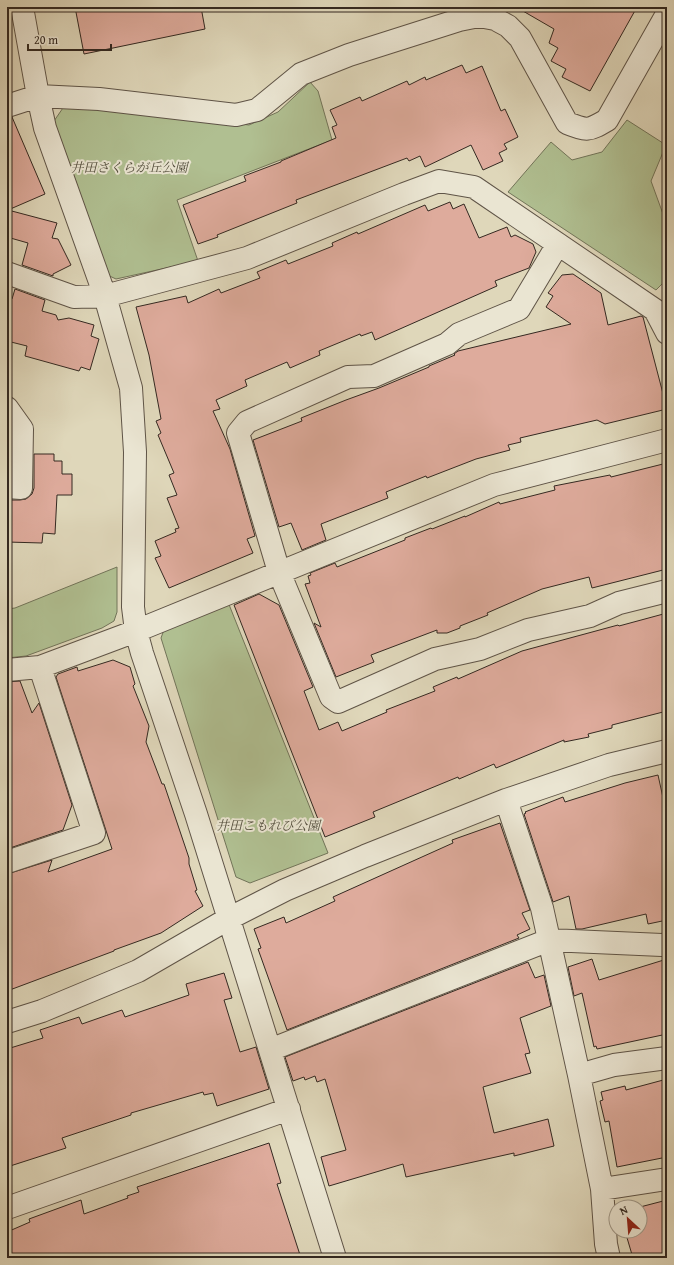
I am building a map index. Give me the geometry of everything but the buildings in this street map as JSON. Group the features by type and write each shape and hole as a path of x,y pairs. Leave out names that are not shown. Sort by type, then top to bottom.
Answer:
{"street":[{"path":"22,7 45,128 105,296 131,388 135,452 133,606 136,631 196,814 335,1258"},
{"path":"7,106 38,96 99,99 236,115 257,110 301,74 349,55 459,20 478,16 495,19 508,26 520,38 567,123 580,128 592,129 607,120 667,14"},
{"path":"7,273 74,297 105,296 247,258 439,181 474,187 656,310 667,333"},
{"path":"558,244 519,309 459,334 447,344 374,376 348,377 247,422 238,432 278,572 331,697 338,702 435,659 480,649 528,630 590,616 618,603 667,591"},
{"path":"7,408 22,429 21,488 7,487"},
{"path":"7,670 40,666 136,631 494,485 667,440"},
{"path":"7,862 94,833 40,666"},
{"path":"7,1022 42,1011 138,971 228,919 285,890 506,800 609,765 667,751"},
{"path":"506,800 542,908 550,940 602,1189 606,1244 609,1258"},
{"path":"270,1050 550,940 667,944"},
{"path":"579,1075 614,1065 667,1058"},
{"path":"7,1208 289,1110"},
{"path":"602,1189 667,1179"}],"green space":[{"name":"井田さくらが丘公園","path":"310,82 318,91 332,140 177,200 198,261 116,279 103,273 54,121 65,105 98,105 249,125 278,112"},
{"path":"627,120 666,145 651,181 667,225 667,279 656,290 508,192 551,142 572,160 602,152"},
{"path":"117,567 117,612 114,621 102,628 26,656 7,658 7,609 15,608"},
{"name":"井田こもれび公園","path":"228,602 328,853 250,883 236,877 161,638 165,627"}]}
